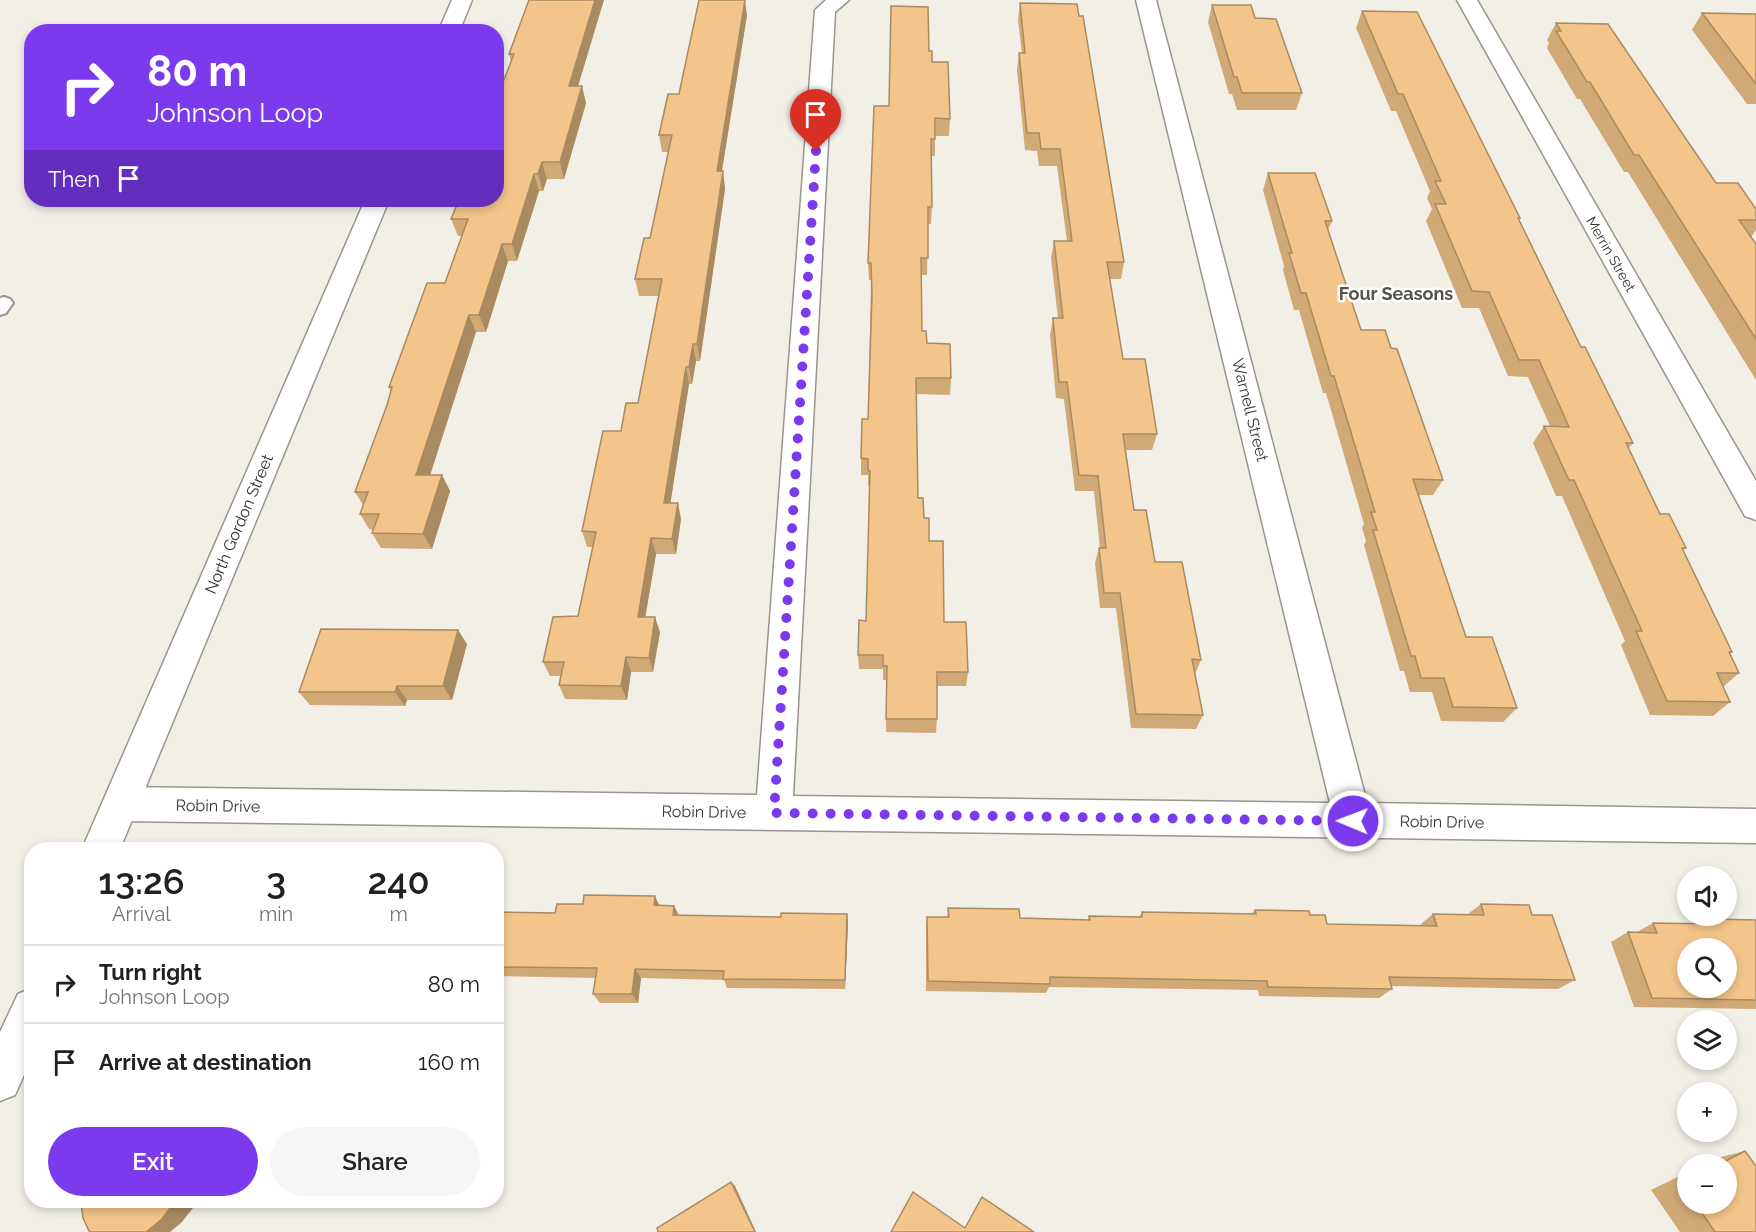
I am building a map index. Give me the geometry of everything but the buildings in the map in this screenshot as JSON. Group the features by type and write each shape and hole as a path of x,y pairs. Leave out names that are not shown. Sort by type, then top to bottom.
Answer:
{"street":[{"path":"452,24 462,0"},
{"path":"774,813 825,10 838,0"},
{"name":"Warnell Street","path":"1146,0 1353,821"},
{"name":"Merrin Street","path":"1467,0 1756,508"},
{"name":"North Gordon Street","path":"104,842 374,207"},
{"name":"Robin Drive","path":"121,804 1756,826"},
{"path":"0,1080 24,1026"}],"district":[{"name":"Four Seasons","path":"1396,293"}],"route":[{"path":"816,151 774,813 1353,821"}]}
